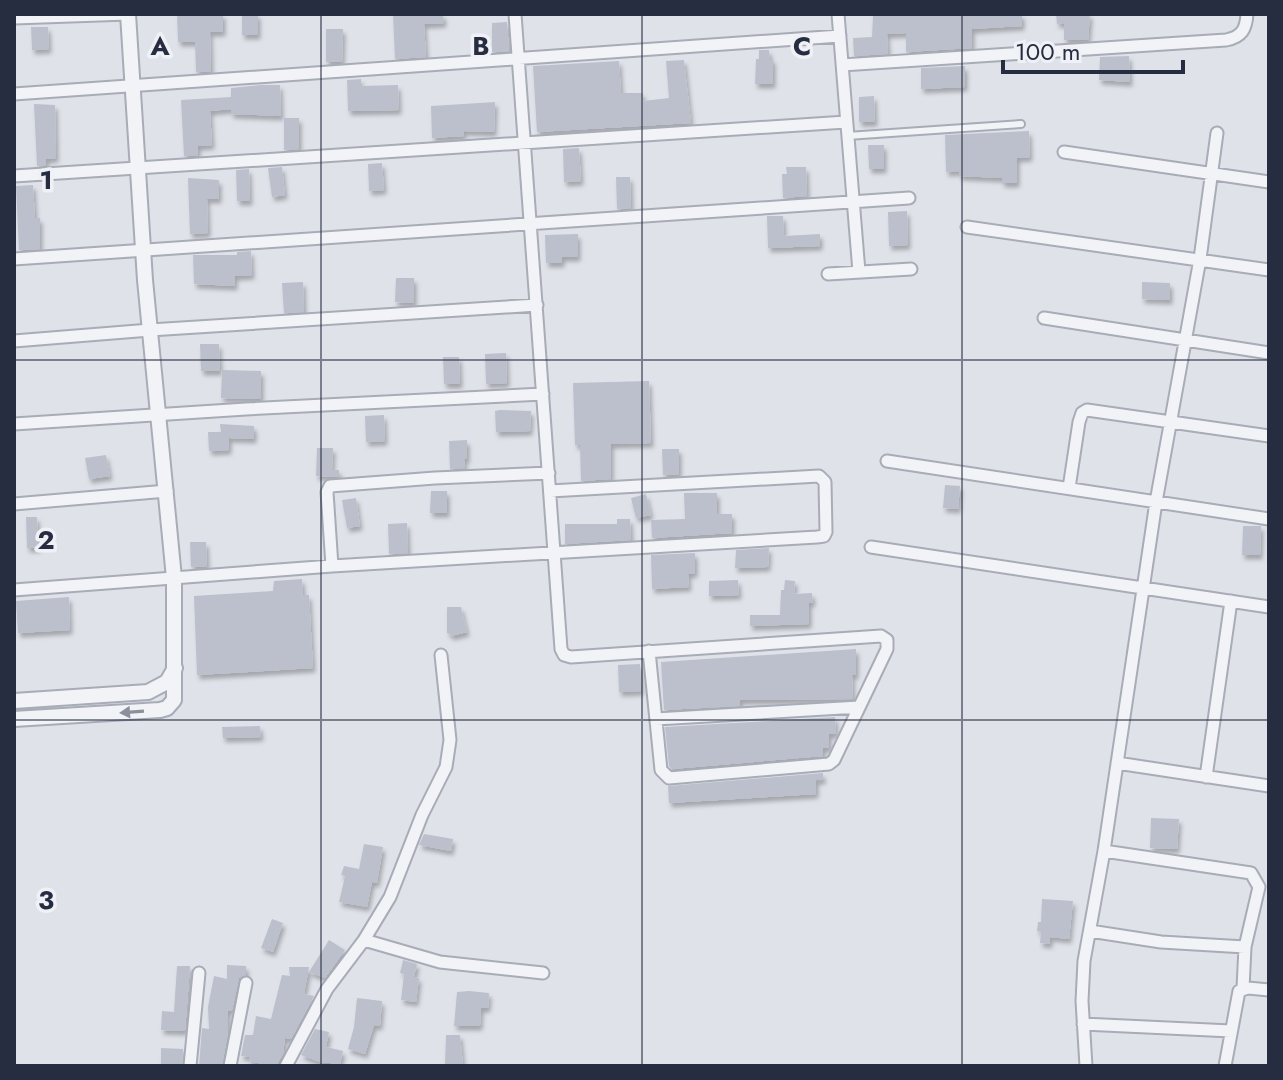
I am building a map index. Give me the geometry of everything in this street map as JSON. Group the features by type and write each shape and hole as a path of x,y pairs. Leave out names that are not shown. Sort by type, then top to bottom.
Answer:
{"street":[{"path":"14,18 128,14 143,250 174,578 175,668 174,700 167,708 14,719"},
{"path":"515,14 561,649 564,655 571,657 649,651 881,636 887,640 887,649 834,760 829,764 669,778 661,770 649,651"},
{"path":"838,14 859,272"},
{"path":"842,65 1226,40 1237,38 1243,31 1247,14"},
{"path":"14,94 840,36"},
{"path":"14,176 846,122"},
{"path":"1086,1066 1084,961 1104,851 1169,421 1200,259 1217,133"},
{"path":"1064,152 1269,182"},
{"path":"14,259 909,198"},
{"path":"967,227 1269,270"},
{"path":"828,274 911,269"},
{"path":"14,341 537,305"},
{"path":"1044,318 1269,353"},
{"path":"14,424 543,394"},
{"path":"1069,488 1082,413 1087,410 1269,436"},
{"path":"887,461 1269,519"},
{"path":"332,566 327,492 330,486 549,473"},
{"path":"14,590 332,566 824,536 826,532 825,482 823,478 813,476 550,491"},
{"path":"14,504 167,491"},
{"path":"871,547 1269,607"},
{"path":"1206,777 1231,601"},
{"path":"286,1066 327,989 364,940 390,897 422,815 446,767 450,740 441,655"},
{"path":"14,701 148,692 167,682 175,668"},
{"path":"656,719 859,707"},
{"path":"1117,763 1269,786"},
{"path":"1104,851 1251,873 1259,887 1245,947 1243,988 1238,995 1225,1066"},
{"path":"1090,931 1161,942 1245,947"},
{"path":"364,940 440,962 543,973"},
{"path":"190,1066 199,973"},
{"path":"230,1066 246,983"},
{"path":"1243,988 1269,990"},
{"path":"1083,1024 1231,1031"}],"lane":[{"path":"847,136 1021,124"}],"building":[{"path":"177,14 223,14 223,32 210,32 211,71 196,72 195,42 178,42"},
{"path":"242,14 258,14 258,35 242,35"},
{"path":"393,14 443,14 444,23 424,24 426,57 395,59"},
{"path":"1022,14 1022,26 972,29 972,48 906,52 906,33 887,34 888,54 854,56 853,38 872,37 873,15"},
{"path":"1056,14 1090,14 1088,40 1064,40 1064,23 1057,24"},
{"path":"507,22 509,51 492,52 492,23"},
{"path":"31,27 48,27 49,49 32,50"},
{"path":"326,29 343,29 342,62 326,62"},
{"path":"759,50 769,50 770,59 773,59 773,84 755,84"},
{"path":"1129,56 1130,82 1099,80 1100,57"},
{"path":"684,60 691,123 537,132 533,66 619,61 621,93 643,93 643,101 669,98 666,61"},
{"path":"965,66 965,87 921,89 921,68"},
{"path":"361,79 361,86 398,85 399,110 348,111 347,80"},
{"path":"280,85 281,116 231,114 231,109 210,111 212,145 198,146 198,156 184,156 181,100 231,97 231,88"},
{"path":"874,96 875,122 859,122 859,97"},
{"path":"495,102 494,132 463,131 464,136 432,138 431,106"},
{"path":"34,104 55,105 56,158 46,159 46,165 37,166"},
{"path":"284,118 299,118 299,149 284,150"},
{"path":"1029,131 1030,157 1017,158 1017,183 1002,183 1002,178 959,176 959,171 946,172 945,135"},
{"path":"868,145 884,145 884,169 869,169"},
{"path":"579,148 581,181 564,182 563,149"},
{"path":"382,163 384,190 369,191 368,164"},
{"path":"282,167 285,195 272,197 268,168"},
{"path":"786,167 806,167 807,196 783,198 782,174 787,174"},
{"path":"249,169 250,201 237,201 236,170"},
{"path":"616,177 630,177 631,208 617,209"},
{"path":"188,178 219,180 219,199 207,199 208,233 190,234"},
{"path":"33,185 35,218 40,218 40,249 19,250 16,186"},
{"path":"907,211 908,245 889,246 888,212"},
{"path":"767,216 783,216 784,236 820,234 820,246 768,248"},
{"path":"578,234 578,257 562,257 562,263 546,263 545,235"},
{"path":"251,251 252,275 235,276 235,286 194,284 193,255 237,255 237,252"},
{"path":"396,278 414,278 414,303 395,302"},
{"path":"303,282 304,312 284,313 282,283"},
{"path":"1142,282 1170,283 1170,300 1142,299"},
{"path":"200,344 219,344 220,371 201,371"},
{"path":"506,353 507,383 486,384 485,354"},
{"path":"443,357 459,357 460,384 444,384"},
{"path":"222,370 261,371 261,399 221,398"},
{"path":"649,381 651,443 611,444 611,479 581,481 580,445 575,445 573,383"},
{"path":"495,411 531,411 530,431 496,432"},
{"path":"384,415 385,441 366,442 365,416"},
{"path":"220,424 254,426 254,439 229,438 229,450 209,451 208,432 221,432"},
{"path":"467,440 465,468 450,469 449,441"},
{"path":"317,448 333,448 332,470 339,470 339,477 316,476"},
{"path":"662,449 679,449 679,474 663,475"},
{"path":"106,455 110,476 89,479 85,458"},
{"path":"945,485 960,486 958,509 943,508"},
{"path":"431,491 447,491 447,513 430,513"},
{"path":"684,493 717,493 717,514 732,514 732,533 652,538 651,520 685,519"},
{"path":"646,494 651,515 636,518 631,498"},
{"path":"356,498 360,526 347,528 342,500"},
{"path":"26,517 37,517 38,548 27,548"},
{"path":"617,519 630,519 631,540 565,544 565,524 617,524"},
{"path":"407,523 408,553 389,554 388,524"},
{"path":"1243,526 1261,526 1260,555 1242,555"},
{"path":"190,542 206,542 207,566 191,567"},
{"path":"769,548 768,567 735,568 736,550"},
{"path":"695,553 695,573 688,574 689,587 652,589 651,555"},
{"path":"302,579 303,595 309,595 313,668 197,675 194,596 273,591 274,581"},
{"path":"738,580 739,595 709,596 709,581"},
{"path":"785,580 795,581 794,594 812,593 809,624 750,626 750,615 780,615 781,590 784,590"},
{"path":"69,597 70,630 18,633 16,601"},
{"path":"447,607 461,607 467,632 451,636 447,633"},
{"path":"856,649 856,675 852,675 853,699 740,700 740,706 664,710 661,662"},
{"path":"640,664 641,691 619,692 618,665"},
{"path":"835,717 836,734 829,734 829,748 823,748 823,756 672,769 669,766 665,727"},
{"path":"260,726 261,737 223,738 222,727"},
{"path":"823,773 823,780 816,780 816,794 669,803 668,786"},
{"path":"1151,818 1179,819 1177,849 1150,848"},
{"path":"424,834 453,839 451,851 419,845"},
{"path":"364,844 383,847 377,883 372,882 367,907 339,902 344,866 359,869"},
{"path":"1042,899 1073,901 1069,939 1050,937 1050,944 1040,943 1041,932 1037,931 1038,922 1041,922"},
{"path":"272,919 283,923 273,952 261,948"},
{"path":"329,940 345,950 325,978 309,972"},
{"path":"403,960 417,964 414,977 419,978 416,1002 401,1000"},
{"path":"227,965 246,966 246,975 239,978 232,1010 228,1011 222,1066 199,1066 202,1028 209,1029 208,1007 214,976 227,979"},
{"path":"177,966 190,966 185,1031 161,1030 162,1011 174,1012"},
{"path":"289,967 309,967 304,994 314,996 291,1039 285,1038 283,1054 276,1066 258,1066 258,1063 249,1061 250,1057 241,1056 245,1035 253,1035 256,1016 271,1019 282,975 290,976"},
{"path":"457,992 489,993 488,1008 481,1008 480,1026 454,1026"},
{"path":"357,998 382,1001 380,1026 374,1025 365,1054 348,1049"},
{"path":"315,1029 329,1032 326,1047 343,1051 340,1064 320,1062 301,1055"},
{"path":"446,1035 460,1035 463,1066 445,1066"},
{"path":"161,1048 183,1049 182,1066 161,1066"}]}
